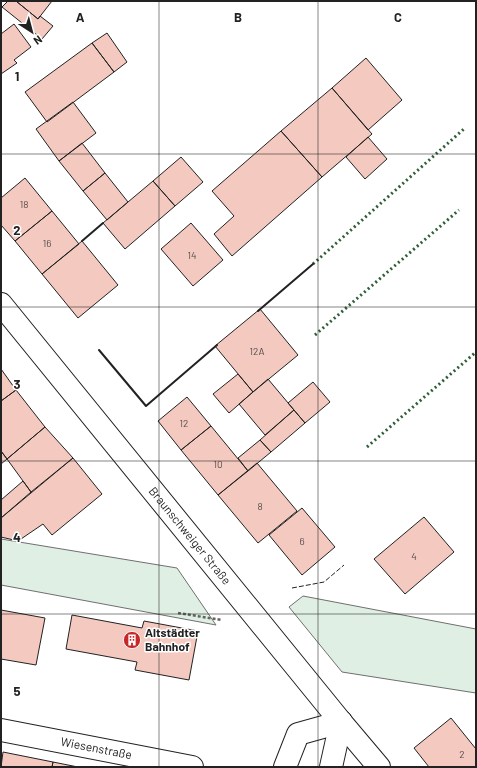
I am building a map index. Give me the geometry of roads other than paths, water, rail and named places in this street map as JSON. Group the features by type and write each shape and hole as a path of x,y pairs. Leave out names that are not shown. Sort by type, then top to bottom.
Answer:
{"main road":[{"name":"Braunschweiger Straße","path":"1,304 379,767"},
{"path":"285,767 298,734 341,722 331,767"},
{"name":"Wiesenstraße","path":"1,730 192,767"}],"place":[{"name":"Altstädter Bahnhof","path":"132,640"}]}
